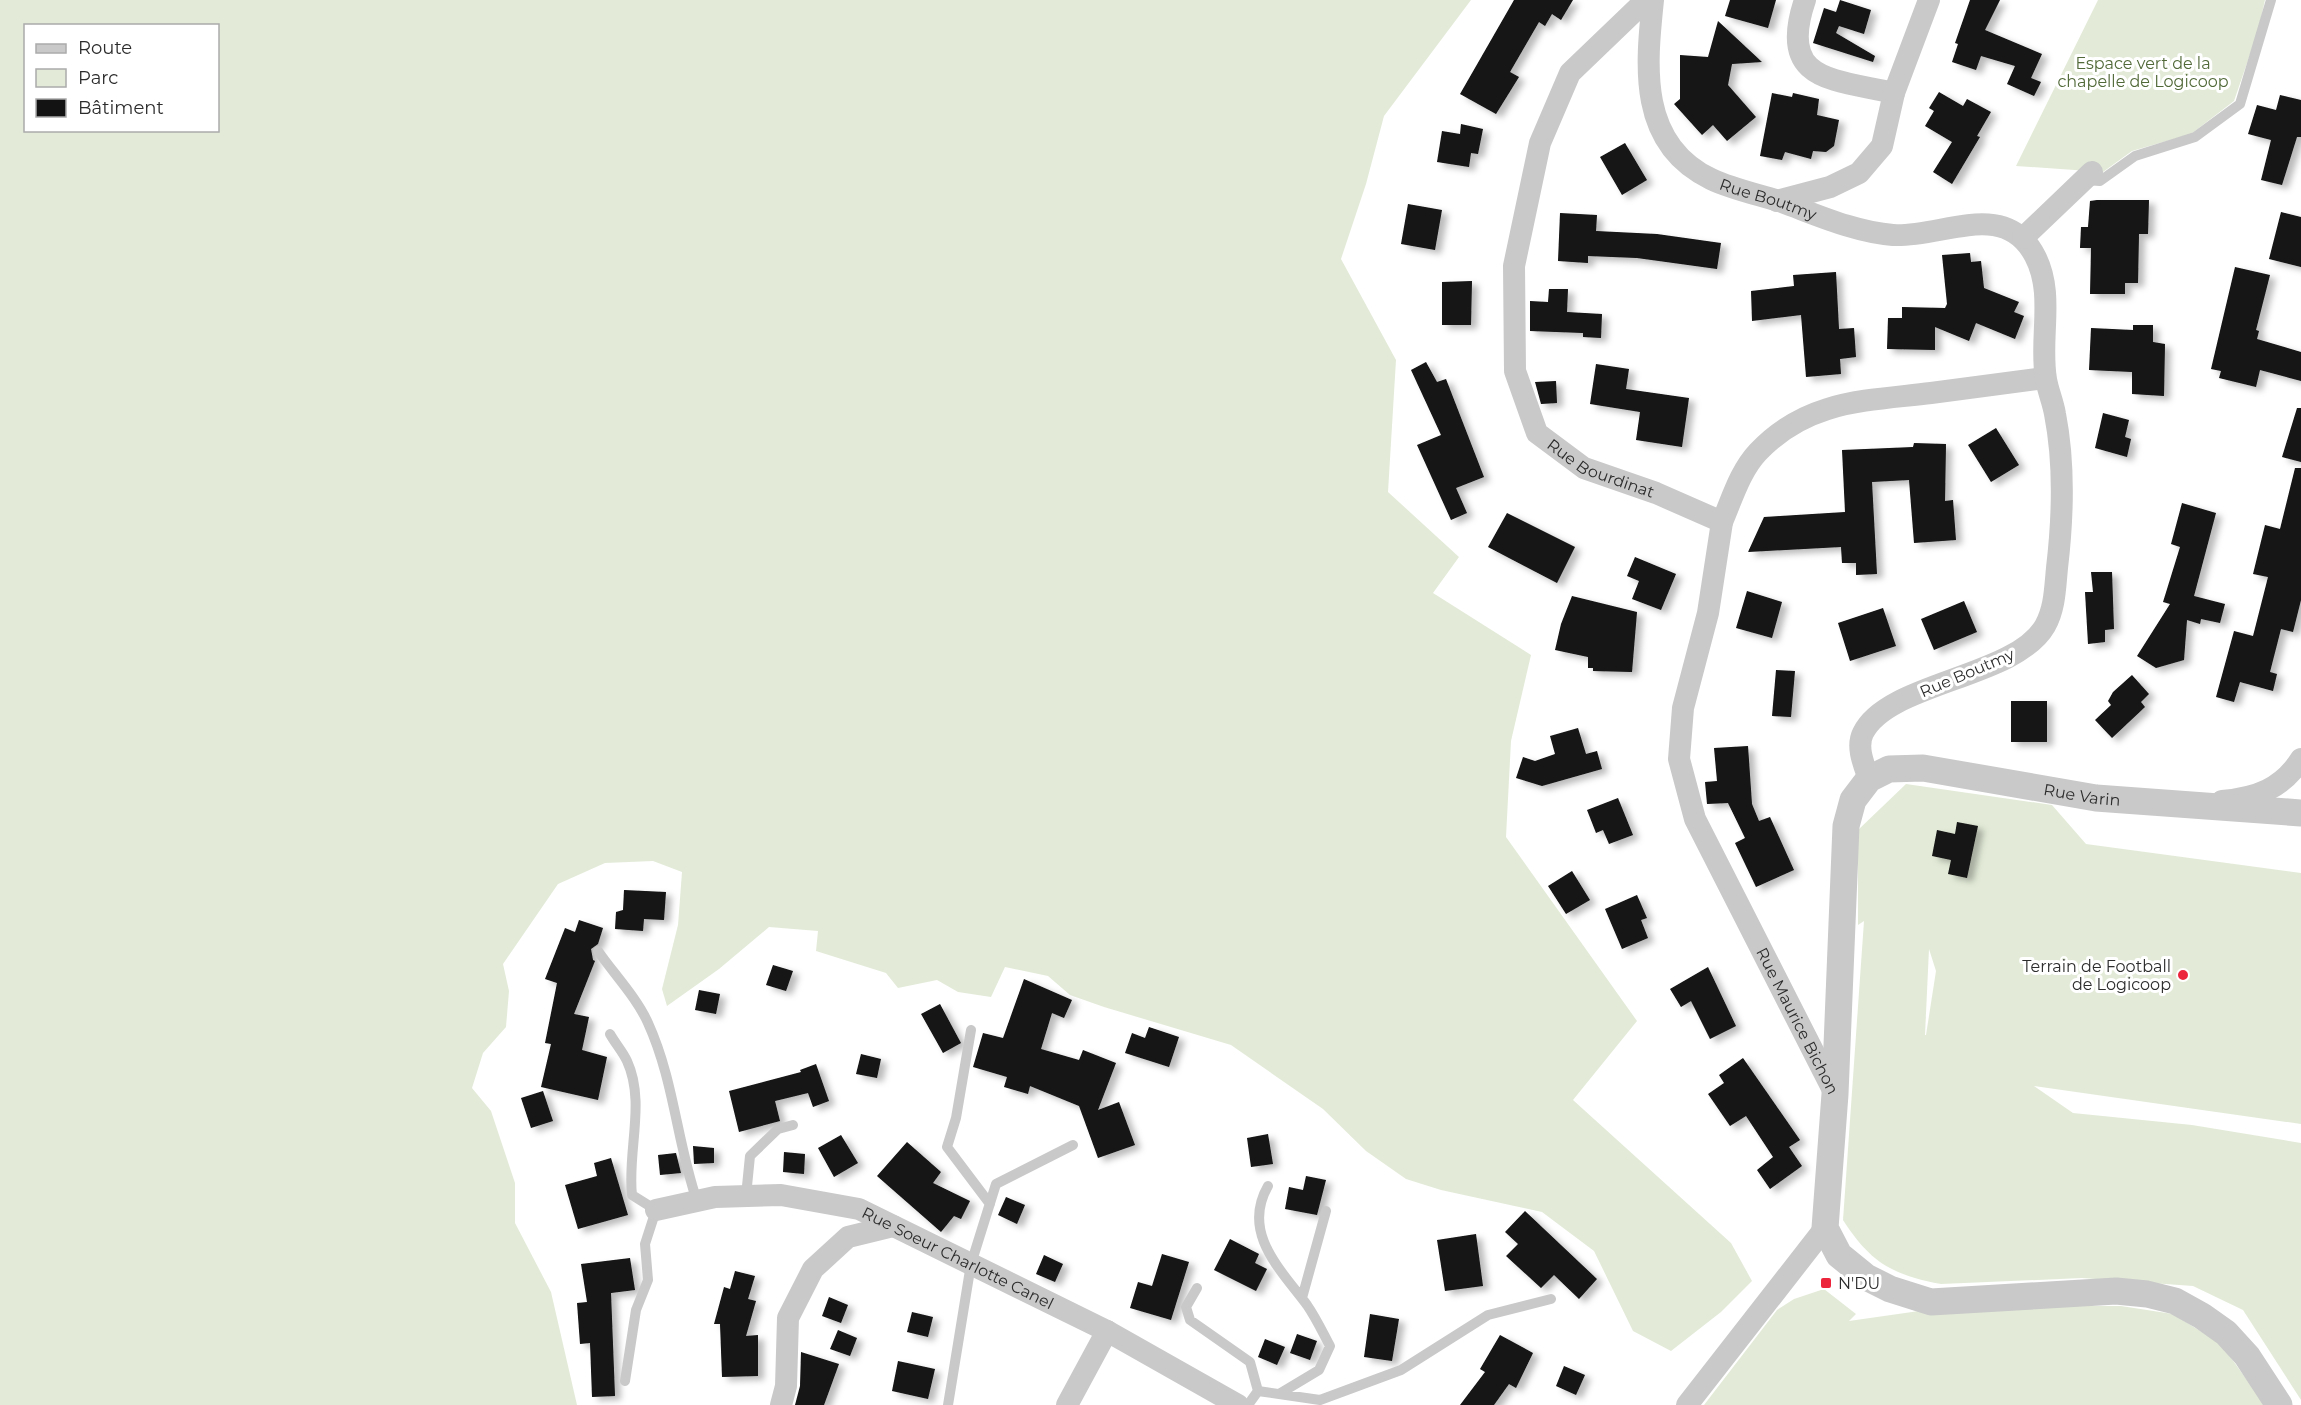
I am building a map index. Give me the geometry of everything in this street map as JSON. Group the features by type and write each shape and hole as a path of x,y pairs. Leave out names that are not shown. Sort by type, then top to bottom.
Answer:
{"street":[{"name":"Rue Bourdinat","path":"1646,0 1570,72 1540,143 1514,266 1515,371 1537,433 1584,468 1656,493 1722,522"},
{"name":"Rue Boutmy","path":"1653,0 1648,49 1648,92 1658,123 1668,143 1709,178 1835,221 1894,235 1989,223 2009,228 2023,238 2034,255 2045,281 2045,378 2055,413 2061,457 2062,497 2055,598 2045,626 2029,646 1887,706 1862,733 1861,753 1869,779"},
{"path":"1805,0 1797,34 1800,53 1812,72 1832,80 1894,93"},
{"path":"1778,201 1830,187 1859,173 1882,146 1894,93 1929,0"},
{"path":"2023,238 2088,176"},
{"path":"1722,522 1737,484 1756,454 1784,428 1812,414 1848,402 2045,378"},
{"name":"Rue Maurice Bichon","path":"1722,522 1708,613 1683,708 1679,759 1695,819 1835,1094 1825,1228"},
{"path":"2166,804 2225,801 2263,793 2290,777 2301,759"},
{"name":"Rue Varin","path":"1869,779 1889,769 1923,768 2096,798 2301,813"},
{"path":"1835,1094 1846,826 1853,800 1869,779"},
{"name":"Rue Soeur Charlotte Canel","path":"656,1210 715,1197 781,1195 859,1209 1107,1331 1238,1405"},
{"path":"781,1405 786,1386 788,1318 813,1269 848,1237 893,1226"},
{"path":"1687,1405 1825,1228 1839,1255 1861,1275 1890,1290 1931,1302 2116,1291 2147,1294 2175,1301 2226,1333 2247,1356 2279,1405"},
{"path":"1067,1405 1107,1331"}],"lane":[{"path":"2088,176 2100,180 2135,156 2195,137 2240,104 2271,0"},
{"path":"598,951 648,1022 670,1089 686,1171 697,1201"},
{"path":"970,1030 956,1118 947,1147 990,1204"},
{"path":"610,1034 627,1061 634,1087 634,1133 629,1169 632,1195 656,1210 645,1244 648,1280 636,1310 625,1381"},
{"path":"746,1196 750,1156 778,1129 793,1125"},
{"path":"948,1405 971,1264 996,1185 1073,1145"},
{"path":"1268,1186 1258,1218 1262,1242 1302,1298 1330,1346 1319,1370 1279,1394"},
{"path":"1302,1298 1326,1211"},
{"path":"1197,1288 1186,1307 1190,1320 1250,1362 1258,1391"},
{"path":"1258,1391 1320,1400 1401,1370 1488,1315 1551,1299"},
{"path":"1248,1405 1258,1391"}],"green space":[{"path":"0,0 1471,0 1384,116 1366,184 1341,259 1396,360 1388,492 1459,557 1433,593 1531,655 1511,741 1506,837 1637,1021 1573,1100 1731,1243 1752,1281 1721,1312 1671,1351 1633,1331 1594,1251 1542,1212 1441,1190 1406,1179 1366,1151 1323,1109 1231,1045 1070,995 1048,976 1005,967 991,997 958,992 937,980 898,988 886,973 816,951 818,931 769,927 719,969 667,1006 662,989 678,925 682,872 653,861 605,863 558,884 503,964 509,991 506,1027 483,1053 472,1088 491,1111 515,1183 515,1223 551,1292 577,1405 0,1405"},
{"name":"Espace vert de la chapelle de Logicoop","path":"2098,0 2265,0 2258,31 2234,101 2191,134 2132,151 2103,172 2016,166"},
{"path":"1906,784 2052,805 2086,844 2301,873 2301,1124 2034,1086 2073,1113 2192,1125 2301,1143 2301,1400 2243,1310 2193,1286 2082,1278 1941,1284 1896,1271 1873,1256 1853,1234 1843,1220 1864,921 1858,925 1858,830","holes":["1929,949 1936,971 1926,1035 1925,1035"]},
{"path":"1824,1289 1856,1314 1849,1321 1954,1306 2121,1306 2173,1314 2221,1344 2265,1405 1704,1405 1777,1310 1794,1299"}],"building":[{"path":"1514,0 1573,0 1561,20 1552,14 1545,26 1539,22 1510,72 1519,77 1496,114 1460,94"},
{"path":"1730,0 1776,0 1768,28 1725,16"},
{"path":"1840,0 1871,10 1864,34 1839,26 1836,33 1875,56 1873,62 1813,43 1824,8 1836,12"},
{"path":"1970,0 2000,0 1985,30 2042,54 2031,78 2041,82 2034,96 2007,84 2015,66 1981,56 1976,70 1952,62 1958,44 1955,43"},
{"path":"1718,21 1762,62 1732,64 1728,85 1756,117 1727,141 1713,125 1702,135 1674,104 1680,99 1680,55 1708,57"},
{"path":"1939,92 1963,106 1967,99 1991,112 1977,136 1980,137 1952,184 1933,172 1952,142 1925,126 1934,111 1929,108"},
{"path":"1772,93 1792,97 1793,93 1819,99 1817,115 1839,120 1834,146 1826,152 1813,151 1811,159 1785,152 1782,160 1760,156"},
{"path":"2280,95 2301,100 2301,137 2297,137 2282,185 2261,180 2271,140 2248,134 2257,105 2276,110"},
{"path":"1461,124 1483,129 1478,154 1471,153 1469,167 1437,162 1442,131 1460,134"},
{"path":"1625,143 1647,180 1622,195 1600,157"},
{"path":"2149,200 2148,234 2139,234 2138,283 2125,283 2125,294 2090,294 2091,248 2080,248 2081,227 2088,227 2090,201"},
{"path":"1408,204 1442,210 1435,250 1401,244"},
{"path":"2281,212 2301,217 2301,267 2269,259"},
{"path":"1560,213 1597,215 1596,231 1657,234 1721,243 1717,269 1637,258 1588,256 1588,263 1558,261"},
{"path":"1970,253 1971,262 1981,261 1984,288 2019,302 2014,312 2024,316 2015,339 1976,323 1969,341 1935,327 1935,350 1887,349 1888,318 1902,318 1902,307 1945,308 1947,304 1942,255"},
{"path":"2235,267 2270,275 2256,330 2259,331 2257,339 2301,352 2301,381 2260,370 2256,387 2219,378 2221,371 2211,369"},
{"path":"1836,272 1839,329 1854,328 1856,357 1840,359 1841,374 1806,377 1801,315 1752,321 1751,291 1794,286 1793,275"},
{"path":"1472,281 1471,325 1442,325 1442,282"},
{"path":"1549,289 1568,289 1567,312 1602,314 1601,338 1583,337 1583,333 1530,331 1530,301 1548,302"},
{"path":"2133,325 2153,325 2153,342 2165,344 2164,396 2132,394 2132,372 2089,370 2091,328 2133,330"},
{"path":"1426,362 1437,382 1446,379 1484,477 1456,488 1467,513 1451,520 1417,445 1441,435 1411,370"},
{"path":"1596,364 1629,369 1626,389 1689,398 1682,447 1636,440 1640,412 1590,404"},
{"path":"1556,381 1557,403 1541,404 1535,382"},
{"path":"2297,408 2301,408 2301,462 2282,457"},
{"path":"2103,413 2129,420 2125,437 2131,439 2127,457 2095,448"},
{"path":"1996,428 2019,465 1991,482 1968,445"},
{"path":"1914,443 1946,444 1945,501 1953,500 1956,540 1914,543 1909,480 1872,482 1877,574 1856,575 1856,563 1842,563 1841,547 1748,552 1764,517 1845,512 1842,450 1913,447"},
{"path":"2295,468 2301,468 2301,600 2293,632 2281,629 2270,672 2277,674 2273,691 2240,682 2234,702 2216,697 2234,631 2253,636 2268,577 2253,574 2265,525 2280,529"},
{"path":"2182,503 2216,513 2194,596 2225,604 2220,623 2201,619 2200,624 2187,620 2184,660 2156,668 2137,656 2170,604 2163,602 2180,547 2171,544"},
{"path":"1507,513 1575,547 1557,583 1488,547"},
{"path":"1635,557 1676,574 1661,610 1632,599 1639,581 1627,576"},
{"path":"2091,572 2112,572 2114,629 2105,630 2105,642 2088,644 2085,592 2093,592"},
{"path":"1747,591 1782,602 1772,638 1736,628"},
{"path":"1572,596 1637,612 1632,672 1593,671 1593,668 1588,668 1588,657 1555,650 1561,624"},
{"path":"1964,601 1977,632 1934,650 1921,619"},
{"path":"1883,608 1896,646 1850,661 1838,623"},
{"path":"1776,670 1795,671 1791,717 1772,716"},
{"path":"2132,675 2149,694 2141,702 2145,707 2112,738 2095,720 2111,705 2108,701 2113,692"},
{"path":"2011,701 2047,701 2047,742 2011,742"},
{"path":"1578,728 1586,754 1597,751 1602,769 1542,786 1516,778 1523,757 1535,761 1555,754 1550,736"},
{"path":"1748,746 1752,804 1759,821 1770,817 1794,870 1756,887 1735,843 1745,838 1728,803 1707,804 1705,782 1717,781 1714,748"},
{"path":"1618,798 1633,835 1609,844 1603,830 1596,833 1587,810"},
{"path":"1957,822 1978,826 1967,878 1948,874 1951,860 1932,856 1937,830 1955,834"},
{"path":"1572,871 1590,900 1566,914 1548,886"},
{"path":"624,890 666,892 664,920 644,919 643,931 615,929 616,912 623,910"},
{"path":"1637,895 1647,918 1641,920 1648,938 1622,949 1605,909"},
{"path":"579,920 603,928 598,944 591,949 595,961 574,1014 589,1017 582,1050 607,1057 598,1100 541,1087 551,1044 545,1043 557,983 545,979 565,928 575,932"},
{"path":"773,965 793,971 786,991 766,985"},
{"path":"1708,967 1736,1026 1710,1039 1691,1001 1681,1007 1670,989"},
{"path":"1024,979 1072,1000 1064,1018 1052,1013 1041,1049 1079,1060 1083,1050 1116,1063 1098,1110 1119,1102 1135,1145 1098,1158 1079,1106 1030,1086 1028,1094 1004,1087 1007,1077 973,1067 983,1033 1003,1038"},
{"path":"699,990 720,994 716,1014 695,1010"},
{"path":"940,1004 961,1043 943,1053 921,1014"},
{"path":"1149,1027 1179,1037 1169,1067 1125,1053 1132,1033 1145,1038"},
{"path":"861,1054 881,1059 877,1078 856,1074"},
{"path":"1743,1058 1800,1140 1789,1147 1802,1166 1770,1189 1757,1170 1773,1157 1746,1116 1730,1126 1708,1094 1724,1083 1719,1075"},
{"path":"816,1064 829,1101 813,1107 808,1093 775,1101 780,1121 739,1132 729,1091 801,1072 800,1070"},
{"path":"543,1091 553,1121 531,1128 521,1098"},
{"path":"1268,1134 1273,1164 1251,1167 1247,1138"},
{"path":"841,1135 858,1163 834,1177 818,1148"},
{"path":"907,1142 941,1172 933,1183 970,1201 961,1219 954,1216 941,1232 877,1176"},
{"path":"693,1146 714,1148 714,1163 694,1164"},
{"path":"784,1152 805,1154 804,1174 783,1172"},
{"path":"676,1153 681,1173 660,1175 658,1155"},
{"path":"611,1158 628,1215 578,1229 565,1185 597,1176 594,1163"},
{"path":"1306,1176 1326,1180 1317,1215 1285,1209 1289,1187 1303,1190"},
{"path":"1006,1197 1025,1205 1017,1224 998,1215"},
{"path":"1525,1211 1597,1279 1579,1299 1554,1275 1541,1288 1506,1256 1518,1244 1505,1232"},
{"path":"1476,1234 1483,1286 1445,1291 1437,1240"},
{"path":"1230,1239 1259,1254 1255,1263 1267,1269 1256,1291 1214,1270"},
{"path":"1162,1254 1189,1262 1171,1320 1130,1308 1138,1282 1152,1286"},
{"path":"1044,1255 1063,1264 1055,1282 1036,1274"},
{"path":"630,1258 635,1290 611,1293 615,1396 592,1397 590,1343 580,1344 577,1303 587,1302 581,1264"},
{"path":"735,1271 755,1276 748,1299 756,1301 746,1336 758,1335 758,1376 722,1377 720,1324 714,1324 724,1287 730,1289"},
{"path":"829,1297 848,1305 841,1323 822,1316"},
{"path":"912,1312 933,1317 928,1337 907,1332"},
{"path":"1370,1314 1399,1319 1392,1361 1364,1357"},
{"path":"838,1330 857,1338 850,1356 830,1349"},
{"path":"1297,1334 1317,1341 1310,1360 1290,1353"},
{"path":"1500,1335 1533,1353 1516,1388 1509,1384 1494,1405 1460,1405 1485,1372 1480,1369"},
{"path":"1265,1339 1285,1347 1277,1365 1258,1357"},
{"path":"801,1352 839,1364 824,1405 795,1405 800,1386"},
{"path":"898,1361 935,1369 928,1399 892,1391"},
{"path":"1564,1366 1585,1375 1576,1395 1556,1386"}],"place":[{"name":"Terrain de Football de Logicoop","path":"2183,975"},
{"name":"N'DU","path":"1826,1283"}]}
